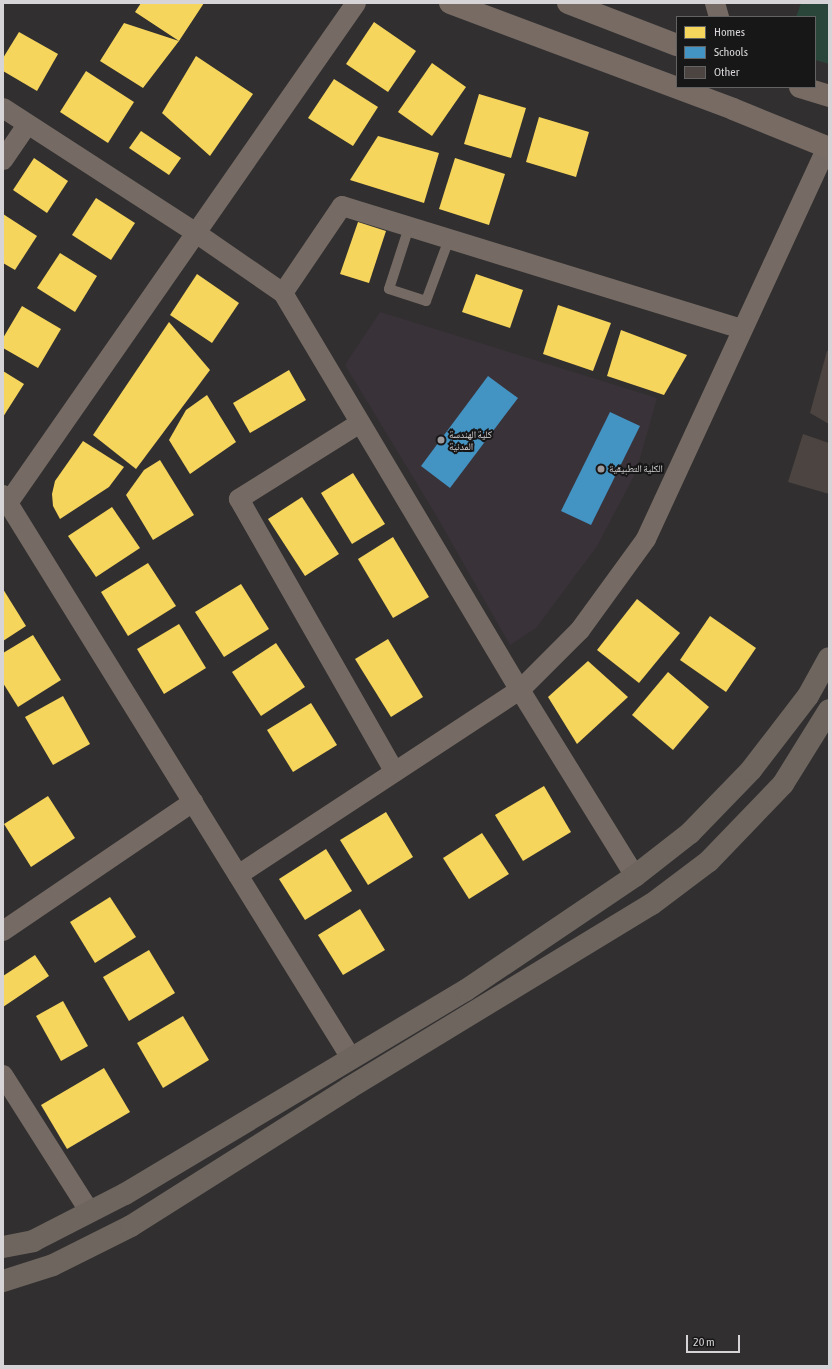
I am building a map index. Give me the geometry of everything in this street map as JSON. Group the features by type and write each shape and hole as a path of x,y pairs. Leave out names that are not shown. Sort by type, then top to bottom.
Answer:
{"main road":[{"path":"450,3 676,87"},
{"path":"568,3 676,45"},
{"path":"679,88 733,108 828,148"},
{"path":"803,88 829,96"},
{"path":"3,1247 33,1241 125,1194 466,990 635,876 690,833 750,770 808,696 829,658"},
{"path":"3,1281 53,1265 132,1226 349,1088 652,904 709,861 783,784 829,710"}],"street":[{"path":"351,1058 5,499 196,233 356,3"},
{"path":"715,3 719,16"},
{"path":"3,108 27,125 196,233 283,293 520,690 635,876"},
{"path":"3,160 27,125"},
{"path":"238,875 520,690 580,630 646,539 828,148"},
{"path":"283,293 342,206 743,330"},
{"path":"360,423 239,499 396,772"},
{"path":"3,931 193,802"},
{"path":"3,1075 90,1212"}],"lane":[{"path":"409,227 389,289 426,301 449,240"}],"shaded area":[{"path":"380,312 657,398 636,472 597,546 536,628 510,645 436,515 345,365"}],"green space":[{"path":"801,3 829,3 829,64 816,60 816,16 796,16"}],"building: Homes":[{"path":"141,3 204,3 179,41 135,12"},
{"path":"374,22 416,51 388,92 346,64"},
{"path":"124,23 179,41 143,88 100,61"},
{"path":"19,32 58,54 37,91 3,71 3,58"},
{"path":"196,56 253,94 210,156 162,113"},
{"path":"432,63 466,87 432,136 398,112"},
{"path":"86,71 134,102 108,143 60,112"},
{"path":"334,79 378,107 353,146 308,118"},
{"path":"479,94 526,108 511,158 464,144"},
{"path":"539,117 589,132 576,177 526,162"},
{"path":"141,131 181,158 169,175 129,148"},
{"path":"378,136 439,153 424,203 350,180"},
{"path":"34,158 68,181 47,213 13,190"},
{"path":"455,158 505,174 489,225 439,209"},
{"path":"96,198 135,223 111,260 72,235"},
{"path":"3,214 37,236 15,270 3,263"},
{"path":"358,222 386,231 369,283 340,274"},
{"path":"60,253 97,276 75,312 37,288"},
{"path":"197,274 239,303 212,343 170,315"},
{"path":"476,274 523,290 510,328 462,312"},
{"path":"558,305 611,323 593,371 543,354"},
{"path":"22,306 61,329 38,368 3,348 3,338"},
{"path":"169,322 210,370 136,469 93,435"},
{"path":"621,330 687,355 664,395 607,376"},
{"path":"289,370 306,400 250,433 233,403"},
{"path":"3,371 24,384 3,417"},
{"path":"207,395 236,442 190,474 169,440 186,410"},
{"path":"83,441 124,467 109,487 60,519 53,506 52,494 55,481"},
{"path":"160,460 194,515 153,540 126,495 144,470"},
{"path":"353,473 385,524 352,544 321,493"},
{"path":"302,497 339,554 305,576 268,519"},
{"path":"112,507 140,548 96,577 68,536"},
{"path":"393,537 429,597 393,618 358,559"},
{"path":"148,563 176,606 128,636 101,592"},
{"path":"241,584 269,629 224,657 195,612"},
{"path":"3,589 26,626 3,641"},
{"path":"637,599 680,633 639,683 597,650"},
{"path":"710,616 756,648 726,692 680,660"},
{"path":"179,624 206,668 164,694 137,649"},
{"path":"33,635 61,680 18,707 3,683 3,653"},
{"path":"388,639 423,697 391,717 355,659"},
{"path":"276,643 305,687 261,716 232,672"},
{"path":"588,661 628,697 577,744 548,697"},
{"path":"668,672 709,707 673,750 632,715"},
{"path":"63,696 90,744 53,765 25,717"},
{"path":"311,703 337,745 293,772 267,730"},
{"path":"544,786 571,832 523,861 495,815"},
{"path":"48,796 75,838 31,867 4,824"},
{"path":"386,812 413,857 368,885 340,840"},
{"path":"482,833 509,874 469,899 443,858"},
{"path":"326,849 352,891 305,920 279,879"},
{"path":"110,897 136,937 95,963 70,922"},
{"path":"360,909 385,950 343,975 318,935"},
{"path":"149,950 175,993 129,1021 103,977"},
{"path":"35,955 49,976 3,1007 3,976"},
{"path":"63,1001 88,1046 61,1061 36,1016"},
{"path":"183,1016 209,1060 163,1088 137,1043"},
{"path":"104,1068 130,1112 67,1149 41,1105"}],"building: Schools":[{"path":"488,376 518,398 450,488 421,466"},
{"name":"الكلية التطبيقية","path":"610,412 640,426 591,525 561,511"}],"building: Other":[{"path":"827,351 829,351 829,424 810,413"},
{"path":"803,434 829,443 829,494 788,482"}],"place":[{"name":"كلية الهندسة المدنية","path":"441,440"},
{"name":"الكلية التطبيقية","path":"601,469"}]}
